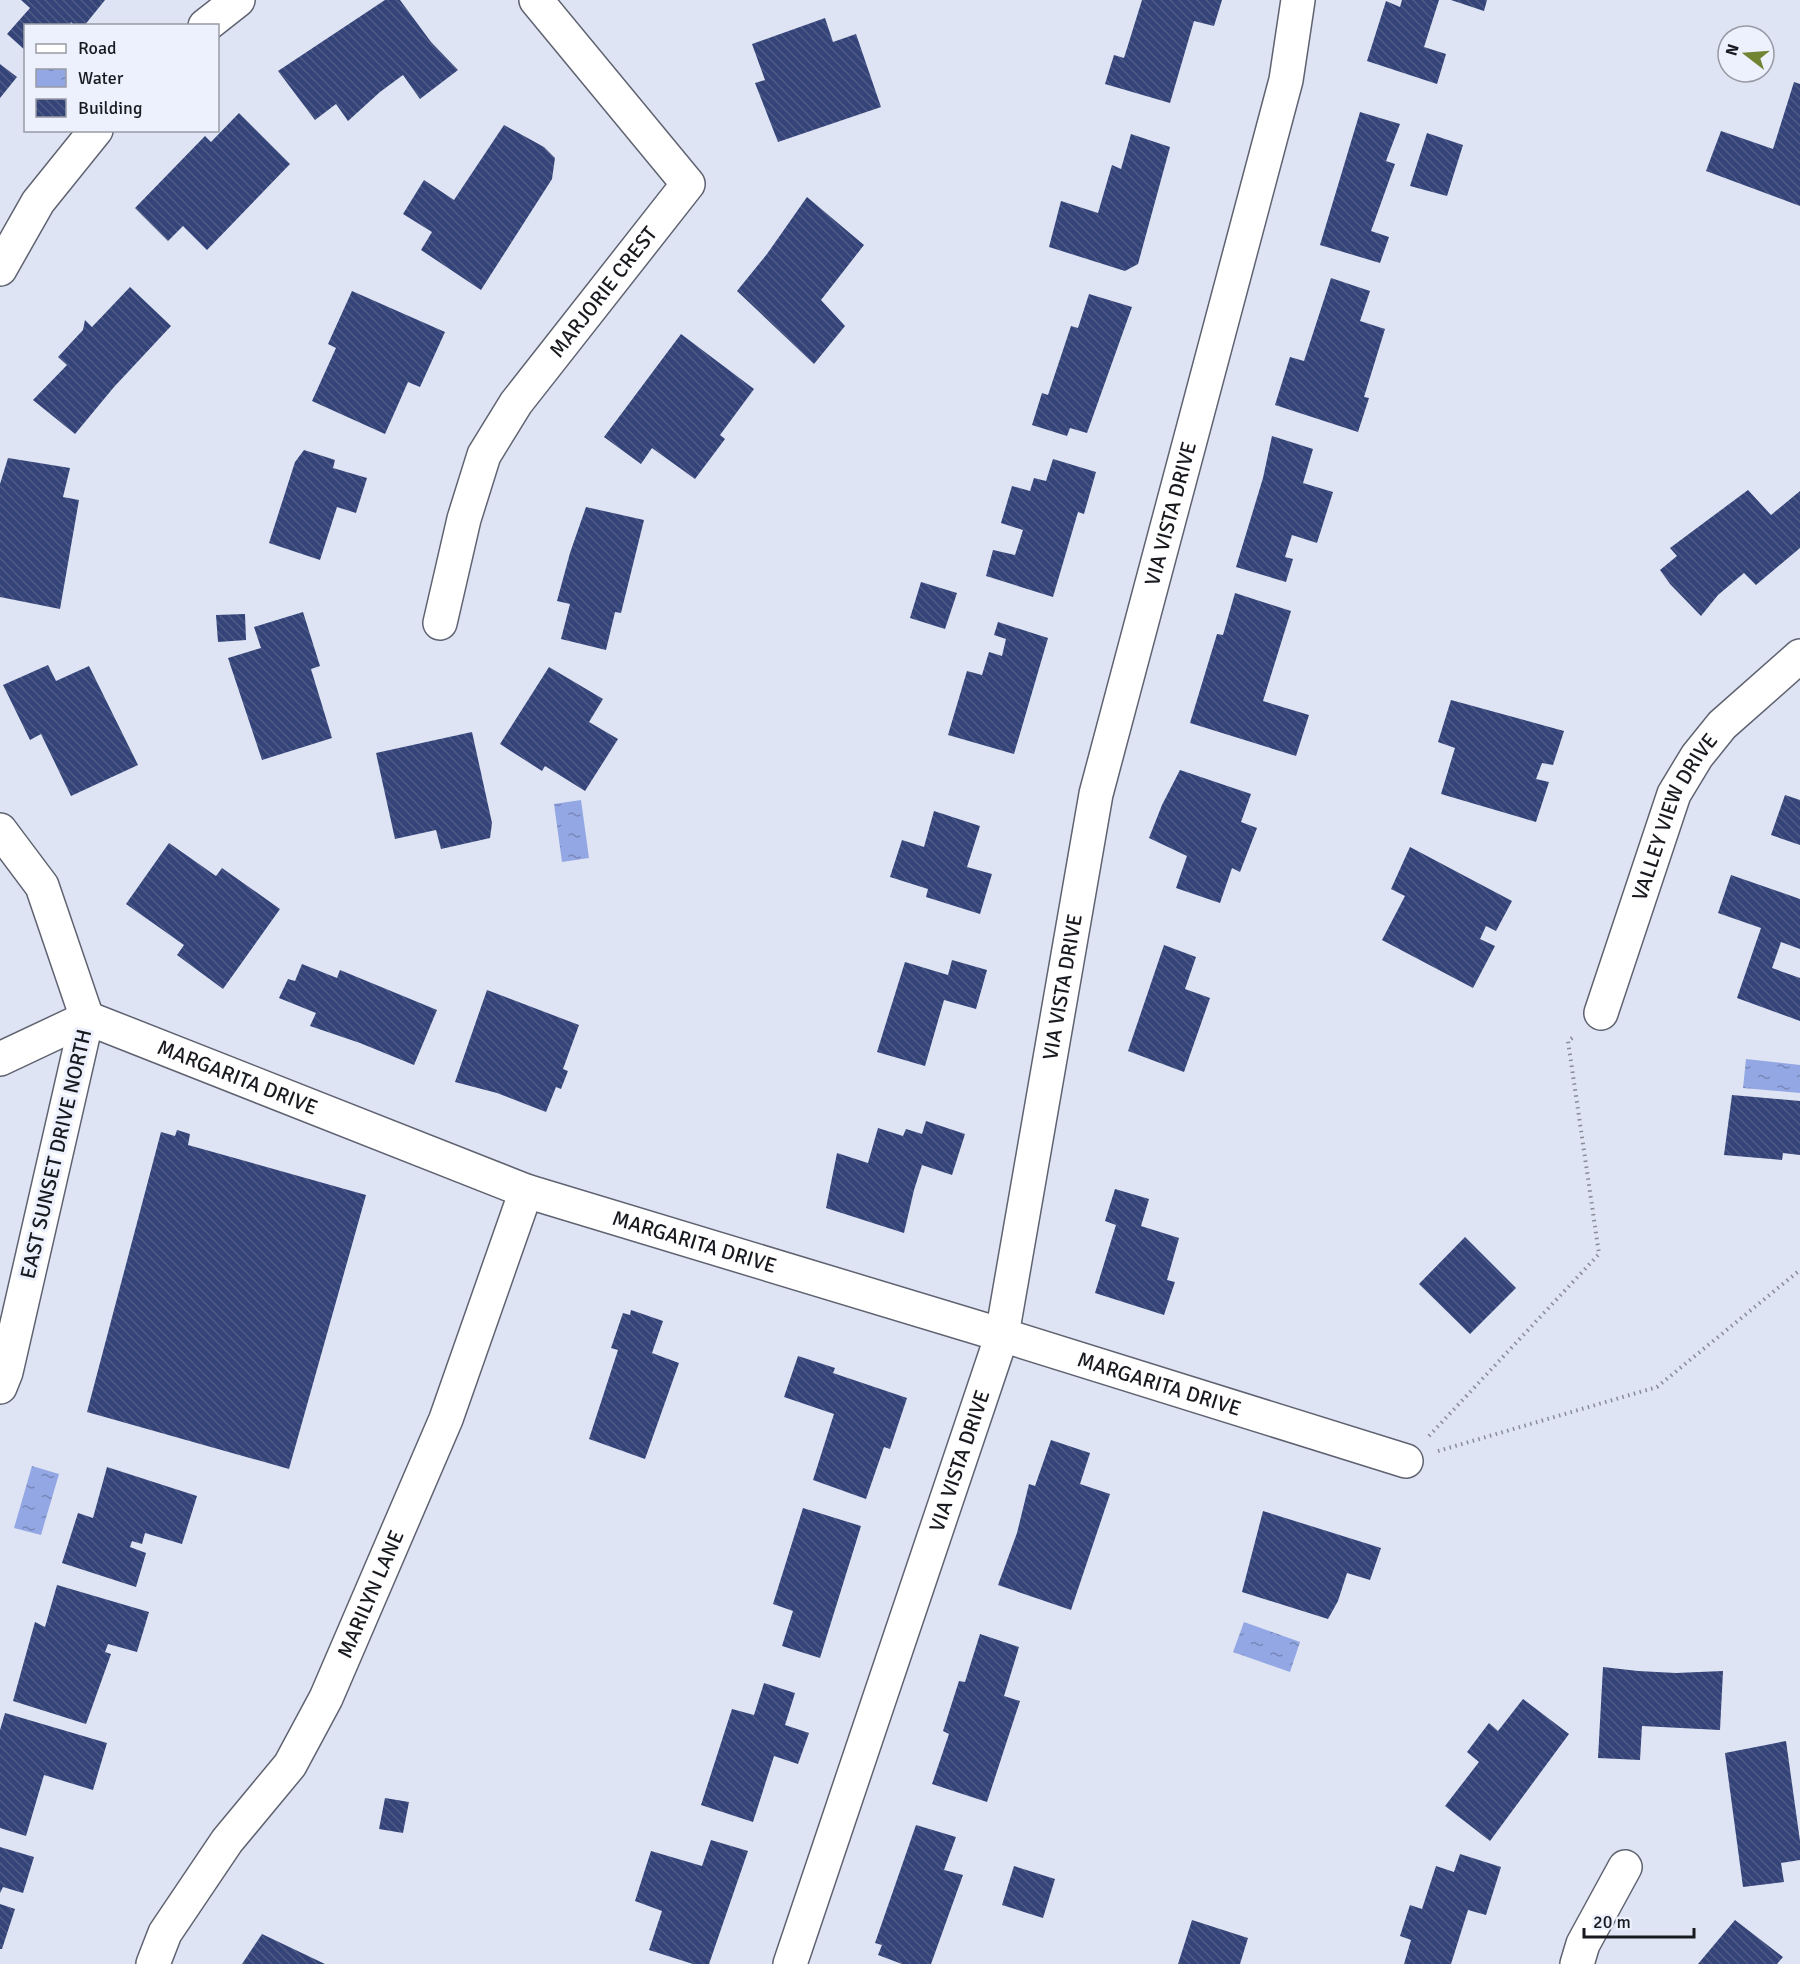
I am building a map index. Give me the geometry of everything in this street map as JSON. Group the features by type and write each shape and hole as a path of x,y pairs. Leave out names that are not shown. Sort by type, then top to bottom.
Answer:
{"street":[{"path":"208,24 238,0"},
{"name":"MARJORIE CREST","path":"440,623 464,519 484,455 516,403 688,184 536,0"},
{"name":"VIA VISTA DRIVE","path":"790,1964 1002,1335 1096,794 1286,80 1298,0"},
{"path":"0,269 38,202 94,132"},
{"name":"VALLEY VIEW DRIVE","path":"1602,1013 1674,794 1696,756 1722,725 1800,656"},
{"name":"EAST SUNSET DRIVE NORTH","path":"0,831 42,886 87,1018 9,1360 0,1387"},
{"path":"0,1059 87,1018"},
{"name":"MARGARITA DRIVE","path":"87,1018 526,1191 1002,1335 1406,1461"},
{"name":"MARILYN LANE","path":"153,1964 165,1933 226,1840 290,1765 326,1698 446,1419 526,1191"},
{"path":"1577,1964 1583,1944 1625,1867"}],"path":[{"path":"1406,1461 1599,1254 1568,1041 1602,1013"},
{"path":"1406,1461 1657,1387 1800,1270"}],"water":[{"path":"581,800 589,858 562,862 554,804"},
{"path":"1746,1059 1800,1065 1800,1093 1743,1088"},
{"path":"32,1466 59,1474 41,1535 14,1528"},
{"path":"1244,1622 1300,1642 1290,1672 1233,1652"}],"building":[{"path":"21,0 105,0 86,24 71,22 70,24 24,24 24,49 7,34 30,8"},
{"path":"385,0 400,0 431,42 458,70 420,99 403,75 348,121 336,104 315,120 278,71"},
{"path":"1142,0 1222,0 1214,26 1194,21 1170,103 1105,84 1114,55 1124,58"},
{"path":"1402,0 1439,0 1424,47 1446,54 1437,84 1367,61 1386,1 1400,7"},
{"path":"1451,0 1487,0 1484,11"},
{"path":"825,18 833,42 856,34 881,107 778,142 755,83 765,80 752,44"},
{"path":"0,64 17,77 0,98"},
{"path":"1794,82 1800,84 1800,206 1706,171 1721,131 1773,149"},
{"path":"1360,112 1400,124 1386,161 1395,164 1371,231 1389,237 1380,263 1320,245"},
{"path":"239,113 290,164 207,250 183,226 168,241 135,208 205,136 211,142"},
{"path":"504,125 544,147 555,158 552,179 481,290 421,250 432,232 403,214 424,180 454,200"},
{"path":"1427,133 1463,145 1447,196 1410,186"},
{"path":"1131,134 1170,147 1138,264 1125,271 1049,247 1061,201 1098,213 1112,165 1121,169"},
{"path":"807,197 864,245 821,300 845,326 814,364 737,291 767,254"},
{"path":"1331,278 1370,291 1360,321 1385,329 1364,397 1369,398 1358,432 1275,405 1290,357 1304,361"},
{"path":"130,287 171,326 114,387 75,434 33,400 67,365 58,357 83,330 85,320 92,327"},
{"path":"352,291 445,332 420,387 408,382 385,434 312,401 336,348 328,344"},
{"path":"1089,294 1132,307 1087,433 1070,428 1067,436 1032,425 1042,393 1048,395 1071,326 1078,328"},
{"path":"681,334 754,389 720,435 725,439 695,479 652,448 641,464 604,437"},
{"path":"1272,436 1313,449 1303,483 1333,492 1317,543 1292,535 1285,557 1293,559 1286,582 1236,567 1263,478"},
{"path":"304,450 335,460 333,468 367,478 356,513 337,507 320,560 269,543 295,462"},
{"path":"8,458 70,468 63,497 79,500 60,609 0,597 0,484"},
{"path":"1053,459 1096,472 1084,514 1078,512 1053,597 986,576 993,550 1015,555 1023,530 1001,523 1012,486 1030,491 1034,478 1046,481"},
{"path":"1748,490 1771,515 1800,491 1800,548 1756,585 1744,573 1718,595 1701,616 1670,584 1660,570 1677,556 1670,548"},
{"path":"586,507 644,520 621,613 615,612 606,650 561,639 570,604 557,601"},
{"path":"921,582 957,593 945,629 910,618"},
{"path":"1235,593 1291,611 1263,701 1309,715 1296,756 1190,723 1217,634 1223,635"},
{"path":"303,612 320,666 311,669 332,738 262,760 228,658 261,648 254,627"},
{"path":"245,614 246,640 218,642 216,615"},
{"path":"998,622 1048,638 1014,754 948,735 967,671 982,675 989,652 1002,656 1006,639 994,635"},
{"path":"48,665 56,681 89,666 138,765 71,796 41,734 30,740 3,685"},
{"path":"549,667 603,699 589,722 618,739 585,791 545,766 542,771 500,744"},
{"path":"1451,700 1564,731 1553,765 1542,763 1536,779 1549,782 1536,822 1441,794 1455,748 1438,742"},
{"path":"472,732 492,823 490,838 441,849 436,830 395,839 376,753"},
{"path":"1180,770 1251,794 1241,822 1257,828 1240,872 1232,868 1220,903 1176,888 1187,856 1149,838 1162,805"},
{"path":"1785,795 1800,800 1800,845 1771,835"},
{"path":"934,811 980,826 967,867 992,874 980,914 926,897 928,889 890,877 902,840 924,847"},
{"path":"169,843 216,876 222,868 280,909 223,989 177,955 184,945 126,904"},
{"path":"1410,847 1512,901 1496,931 1486,926 1480,939 1495,946 1473,988 1382,940 1405,896 1391,889"},
{"path":"1731,875 1800,899 1800,949 1781,942 1772,968 1800,978 1800,1021 1737,998 1761,928 1718,913"},
{"path":"1164,945 1196,957 1185,989 1210,998 1184,1072 1128,1051"},
{"path":"952,960 987,970 976,1009 944,1000 925,1066 877,1052 905,962 948,975"},
{"path":"302,964 337,978 340,970 437,1010 414,1065 310,1026 316,1013 279,998 288,979 295,981"},
{"path":"487,990 579,1025 563,1069 568,1071 561,1089 556,1087 546,1112 497,1093 455,1082"},
{"path":"1732,1095 1800,1101 1800,1155 1783,1153 1782,1160 1724,1155"},
{"path":"926,1121 965,1134 952,1175 922,1165 904,1233 826,1208 837,1153 868,1163 878,1128 903,1136 906,1129 922,1134"},
{"path":"177,1130 190,1134 188,1145 366,1195 289,1469 87,1412 161,1132 175,1136"},
{"path":"1115,1189 1149,1199 1141,1226 1179,1238 1167,1280 1175,1282 1164,1315 1095,1293 1116,1225 1105,1221"},
{"path":"1465,1237 1516,1288 1470,1334 1419,1284"},
{"path":"631,1310 663,1321 652,1353 679,1363 645,1459 589,1439 618,1350 611,1348 623,1313 630,1315"},
{"path":"798,1356 835,1368 833,1373 907,1398 890,1449 884,1447 866,1499 813,1480 834,1414 784,1397"},
{"path":"1051,1440 1090,1453 1080,1484 1110,1494 1071,1610 998,1585 1017,1533 1029,1484 1035,1486"},
{"path":"107,1467 197,1496 182,1544 145,1533 142,1544 132,1541 130,1547 146,1553 136,1587 62,1563 78,1513 93,1518"},
{"path":"803,1508 861,1526 820,1658 782,1646 793,1611 773,1604"},
{"path":"1263,1511 1381,1548 1370,1580 1347,1573 1338,1601 1328,1619 1242,1592"},
{"path":"57,1585 149,1612 137,1652 108,1644 105,1652 111,1654 86,1724 13,1701 35,1622 45,1627"},
{"path":"980,1634 1019,1647 1004,1696 1020,1701 987,1802 932,1784 949,1734 943,1731 959,1681 965,1682"},
{"path":"1603,1667 1676,1673 1723,1671 1720,1730 1642,1726 1640,1760 1598,1758"},
{"path":"764,1683 795,1693 785,1725 809,1733 798,1764 774,1756 753,1822 701,1805 732,1709 754,1715"},
{"path":"1523,1699 1569,1734 1490,1841 1445,1806 1479,1762 1467,1752 1489,1723 1498,1731"},
{"path":"5,1713 107,1743 93,1790 44,1775 26,1836 0,1828 0,1730"},
{"path":"1786,1741 1800,1841 1800,1860 1781,1863 1784,1882 1743,1887 1725,1753"},
{"path":"385,1798 409,1802 403,1833 379,1829"},
{"path":"916,1825 956,1837 944,1870 963,1875 931,1964 902,1964 878,1955 882,1945 875,1943"},
{"path":"711,1840 748,1851 709,1964 693,1964 649,1950 662,1911 635,1901 651,1851 702,1866"},
{"path":"0,1847 34,1857 23,1893 3,1887 0,1893"},
{"path":"1460,1854 1501,1867 1486,1915 1468,1910 1451,1964 1404,1964 1411,1940 1400,1936 1410,1905 1422,1909 1436,1866 1454,1872"},
{"path":"1014,1866 1055,1879 1043,1918 1002,1905"},
{"path":"0,1904 15,1909 2,1949 0,1949"},
{"path":"1192,1920 1248,1938 1240,1964 1178,1964"},
{"path":"1735,1920 1783,1957 1777,1964 1698,1964"},
{"path":"262,1934 325,1964 242,1964"}]}
